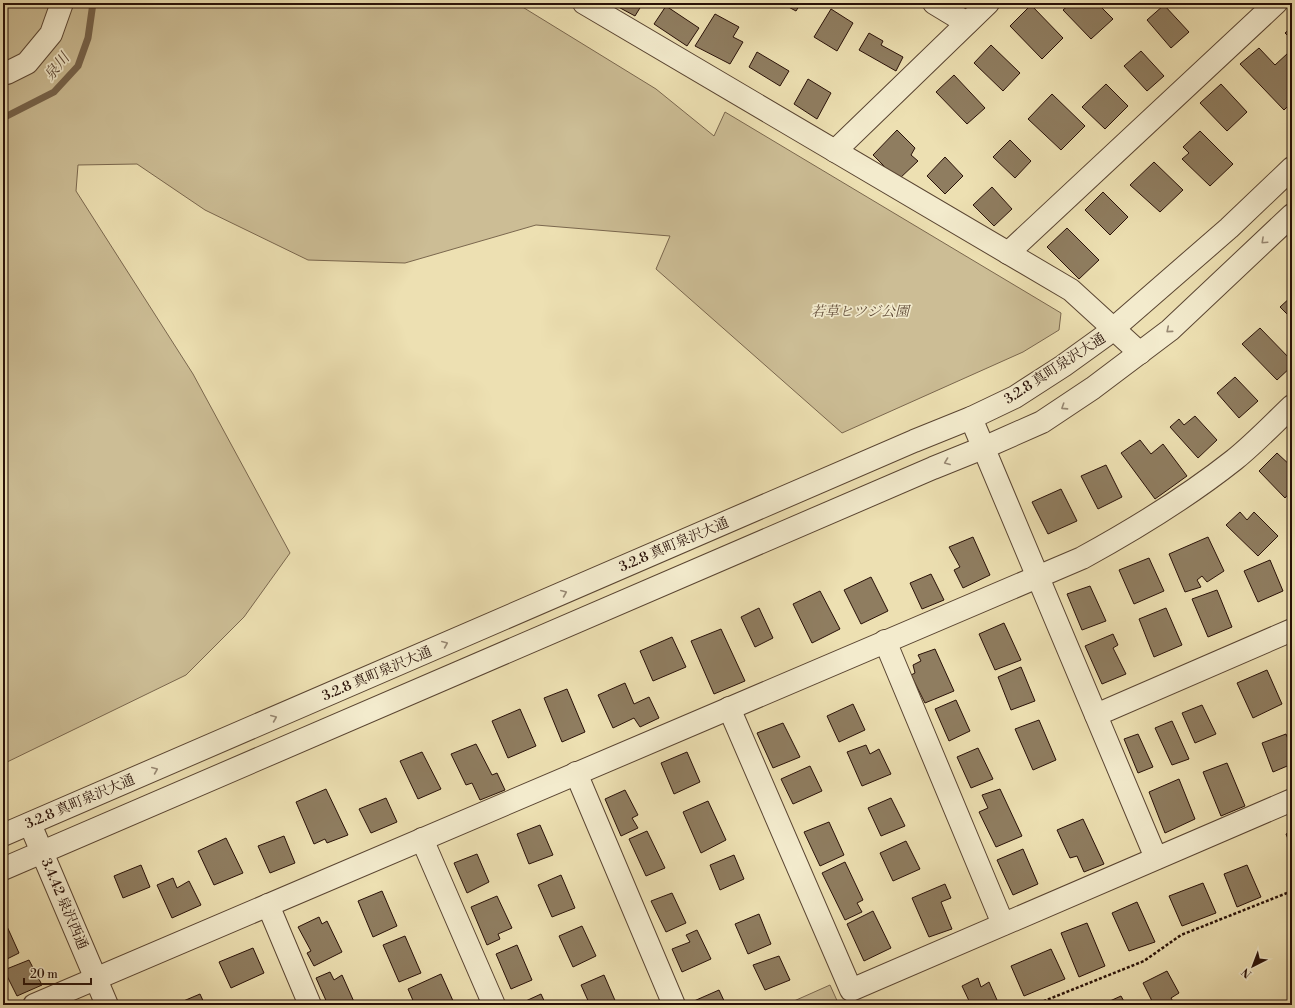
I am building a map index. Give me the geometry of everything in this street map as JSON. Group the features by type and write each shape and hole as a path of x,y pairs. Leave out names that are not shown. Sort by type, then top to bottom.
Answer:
{"street":[{"path":"3,73 7,73 28,63 51,34 62,3"},
{"path":"584,3 1071,290 1140,353"},
{"path":"934,3 967,23"},
{"path":"835,151 988,3"},
{"path":"1008,253 1276,3"},
{"name":"3.2.8 真町泉沢大通","path":"3,835 914,441 972,418 1015,397 1063,366 1114,329 1229,228 1292,168"},
{"path":"3,870 1042,422 1093,388 1170,330 1292,215"},
{"path":"34,1005 1082,558 1122,536 1182,498 1235,460 1292,406"},
{"path":"972,418 1156,858"},
{"path":"1096,715 1292,630"},
{"path":"885,641 1003,924"},
{"path":"729,708 851,990 1292,800"},
{"path":"576,773 674,1005"},
{"name":"3.4.42 泉沢西通","path":"30,824 107,1005"},
{"path":"422,839 494,1005"},
{"path":"268,905 310,1005"}],"path":[{"path":"1034,1005 1144,961 1181,935 1292,891"}],"green space":[{"name":"若草ヒツジ公園","path":"3,3 516,3 656,89 714,136 725,112 1061,313 1059,330 1023,352 842,433 656,269 670,236 536,225 405,263 308,260 205,210 137,164 78,165 76,191 193,374 290,553 244,617 186,675 3,764"},
{"path":"830,985 839,1005 785,1005"}],"building":[{"path":"611,3 643,3 635,16"},
{"path":"781,3 801,3 796,11"},
{"path":"1071,3 1097,3 1113,19 1091,39 1063,10"},
{"path":"1031,5 1063,38 1042,59 1010,26"},
{"path":"1164,5 1189,32 1171,48 1147,20"},
{"path":"666,6 699,28 687,46 654,24"},
{"path":"831,9 853,23 837,51 814,37"},
{"path":"715,14 739,27 733,37 743,42 730,64 695,46"},
{"path":"1292,27 1292,40 1285,33"},
{"path":"869,33 883,41 881,45 903,57 896,71 859,50"},
{"path":"991,45 1020,73 1003,91 974,63"},
{"path":"1259,48 1275,65 1288,53 1292,57 1292,102 1284,110 1240,64"},
{"path":"1141,51 1164,76 1147,91 1124,66"},
{"path":"757,52 789,71 780,86 749,67"},
{"path":"954,75 985,108 967,124 936,92"},
{"path":"808,79 831,93 817,119 794,104"},
{"path":"1106,84 1128,106 1105,129 1082,107"},
{"path":"1221,84 1247,112 1227,131 1200,103"},
{"path":"1052,94 1085,126 1061,150 1028,119"},
{"path":"897,130 915,148 911,155 918,161 898,180 873,155"},
{"path":"1200,131 1233,164 1210,186 1182,159 1189,153 1183,147"},
{"path":"1010,140 1031,161 1015,178 993,157"},
{"path":"945,157 963,176 945,194 927,176"},
{"path":"1154,162 1183,190 1160,212 1130,185"},
{"path":"992,187 1012,209 994,226 973,205"},
{"path":"1103,192 1128,217 1110,235 1085,210"},
{"path":"1067,228 1099,260 1079,279 1047,247"},
{"path":"1292,296 1292,319 1280,307"},
{"path":"1260,328 1292,361 1292,366 1277,380 1242,344"},
{"path":"1235,377 1258,401 1239,418 1217,393"},
{"path":"1195,416 1217,440 1198,458 1170,427 1179,419 1184,425"},
{"path":"1140,440 1151,454 1163,444 1187,476 1155,499 1121,453"},
{"path":"1277,453 1292,467 1292,490 1285,498 1259,471"},
{"path":"1106,465 1122,497 1098,509 1081,476"},
{"path":"1061,489 1077,521 1048,534 1032,502"},
{"path":"1240,512 1247,520 1254,512 1278,536 1258,556 1226,525"},
{"path":"973,537 990,575 963,588 954,570 960,567 949,547"},
{"path":"1208,537 1224,571 1207,582 1202,576 1197,580 1201,587 1185,592 1169,554"},
{"path":"1149,558 1164,591 1134,604 1119,570"},
{"path":"1270,560 1283,591 1258,602 1244,571"},
{"path":"931,574 944,600 922,609 910,583"},
{"path":"871,577 888,611 861,624 844,590"},
{"path":"1090,586 1106,621 1082,630 1067,594"},
{"path":"1217,590 1232,627 1208,637 1192,599"},
{"path":"820,591 840,629 812,643 793,604"},
{"path":"759,608 773,638 755,647 741,617"},
{"path":"1166,608 1182,645 1154,657 1139,619"},
{"path":"1004,623 1021,660 995,670 979,634"},
{"path":"721,629 745,681 714,694 691,641"},
{"path":"1113,634 1118,645 1113,648 1126,674 1102,684 1085,646"},
{"path":"672,637 686,667 653,681 640,651"},
{"path":"935,649 954,691 925,703 911,675 915,673 913,665 921,661 918,655"},
{"path":"1021,667 1035,701 1011,710 998,677"},
{"path":"1267,670 1282,704 1253,718 1237,683"},
{"path":"625,683 634,704 649,697 659,718 640,727 634,718 613,728 598,695"},
{"path":"567,689 585,732 562,742 544,698"},
{"path":"956,700 970,731 949,741 935,709"},
{"path":"853,704 865,730 839,742 827,716"},
{"path":"1202,705 1216,734 1195,743 1182,713"},
{"path":"520,709 536,746 508,758 492,721"},
{"path":"1039,720 1056,760 1033,770 1015,729"},
{"path":"1172,721 1189,759 1172,765 1155,728"},
{"path":"783,723 800,757 773,768 757,733"},
{"path":"1138,734 1153,767 1138,773 1124,739"},
{"path":"1286,734 1292,749 1292,764 1273,772 1262,743"},
{"path":"476,744 492,775 497,773 505,790 480,800 472,783 466,785 451,754"},
{"path":"866,745 870,754 879,749 891,774 862,786 847,752"},
{"path":"978,748 993,779 971,788 957,757"},
{"path":"422,752 441,789 418,799 400,761"},
{"path":"687,752 700,782 674,794 661,763"},
{"path":"1227,763 1245,806 1221,816 1203,772"},
{"path":"810,766 822,791 793,804 781,779"},
{"path":"1179,779 1195,819 1165,833 1149,792"},
{"path":"326,789 348,835 327,843 325,839 314,844 296,802"},
{"path":"1000,789 1022,836 996,847 979,812 988,808 982,795"},
{"path":"625,790 638,815 632,818 638,828 621,836 605,799"},
{"path":"386,798 397,822 371,833 359,809"},
{"path":"891,798 905,826 881,836 868,808"},
{"path":"708,801 726,840 701,853 683,812"},
{"path":"1083,819 1104,864 1084,872 1077,856 1070,858 1057,830"},
{"path":"829,822 844,855 820,866 804,832"},
{"path":"540,825 553,855 529,864 517,834"},
{"path":"647,831 665,868 646,876 629,839"},
{"path":"1292,831 1292,849 1286,834"},
{"path":"284,836 295,863 270,873 258,846"},
{"path":"226,838 243,873 214,885 198,851"},
{"path":"906,841 920,869 893,881 880,853"},
{"path":"1023,849 1038,884 1013,895 997,860"},
{"path":"477,854 489,882 467,893 454,863"},
{"path":"734,855 744,879 720,890 710,865"},
{"path":"845,862 863,900 857,903 862,912 845,920 822,873"},
{"path":"141,865 150,887 123,898 114,876"},
{"path":"1247,865 1261,897 1237,907 1224,874"},
{"path":"561,875 575,908 552,917 538,885"},
{"path":"173,878 177,888 189,881 201,905 172,918 157,885"},
{"path":"1203,883 1216,913 1182,926 1169,896"},
{"path":"945,884 951,898 941,902 952,929 929,937 912,898"},
{"path":"382,891 397,926 373,937 358,901"},
{"path":"672,893 686,923 666,932 651,901"},
{"path":"497,896 512,928 498,934 500,939 487,945 471,907"},
{"path":"1137,902 1155,942 1129,951 1112,913"},
{"path":"873,911 891,948 864,961 847,924"},
{"path":"759,914 771,944 748,954 735,924"},
{"path":"319,917 322,924 327,921 342,952 314,966 307,953 311,951 298,927"},
{"path":"5,922 19,953 3,961 3,923"},
{"path":"1087,923 1105,966 1079,977 1061,933"},
{"path":"582,926 596,956 573,967 559,936"},
{"path":"697,930 711,959 682,972 672,949 690,942 686,935"},
{"path":"405,936 421,973 399,982 383,945"},
{"path":"517,945 532,980 511,989 496,954"},
{"path":"253,948 264,973 231,988 219,962"},
{"path":"1051,949 1065,979 1024,996 1011,966"},
{"path":"779,956 790,980 765,990 753,965"},
{"path":"29,960 42,985 17,996 4,970"},
{"path":"1167,971 1179,993 1171,998 1175,1005 1154,1005 1143,983"},
{"path":"330,972 334,980 342,975 355,1004 328,1005 316,978"},
{"path":"441,974 454,1003 449,1005 415,1005 408,989"},
{"path":"604,975 617,1005 590,1005 581,985"},
{"path":"978,978 981,987 989,982 997,1000 990,1003 991,1005 971,1005 962,986"},
{"path":"719,990 726,1005 696,1005 694,1001"},
{"path":"200,994 205,1005 174,1005"},
{"path":"541,994 546,1005 517,1005"},
{"path":"1121,996 1126,1005 1101,1005"}],"waterway":[{"name":"泉川","path":"3,118 54,92 78,66 88,38 93,3"}]}
